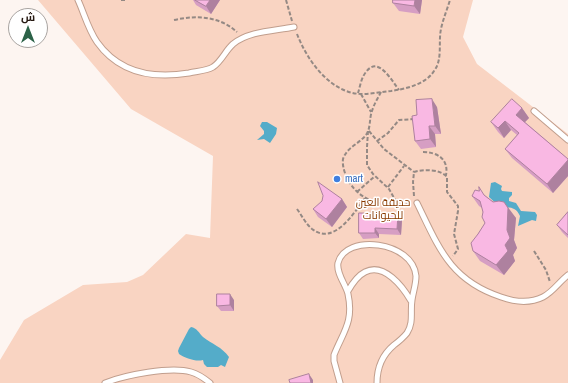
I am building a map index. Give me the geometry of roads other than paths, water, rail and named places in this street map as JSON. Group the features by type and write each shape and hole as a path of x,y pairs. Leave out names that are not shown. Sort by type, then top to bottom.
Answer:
{"lane":[{"path":"78,0 91,32 103,49 111,57 124,65 138,72 148,74 170,76 207,69 218,63 229,48 244,38 265,32 294,27"},
{"path":"534,111 568,140"},
{"path":"417,203 447,260 456,271 471,283 488,292 507,299 528,302 542,298 553,290 568,275"},
{"path":"340,383 334,361 334,355 348,325 350,307 348,290 338,268 338,263 341,257 357,246 373,244 381,245 399,252 406,257 415,271 416,282 411,301 412,313 410,326 404,337 387,351 383,357 377,376 377,383"},
{"path":"348,290 360,275 365,272 376,271 387,274 393,278 406,291 411,301"},
{"path":"106,383 148,373 173,370 192,372 210,383"}],"water":[{"path":"262,122 267,122 277,128 276,134 270,143 264,139 257,140 264,134 264,131 260,126"},
{"path":"495,182 502,186 502,191 512,192 509,201 516,203 521,211 535,212 537,215 536,221 532,220 518,226 520,216 515,209 501,208 489,197 491,183"},
{"path":"191,327 220,348 229,357 225,367 221,365 218,367 207,367 203,360 191,359 179,354 179,348"}],"place":[{"name":"mart","path":"337,179"}],"park label":[{"name":"حديقة العين للحيوانات","path":"383,209"}]}
